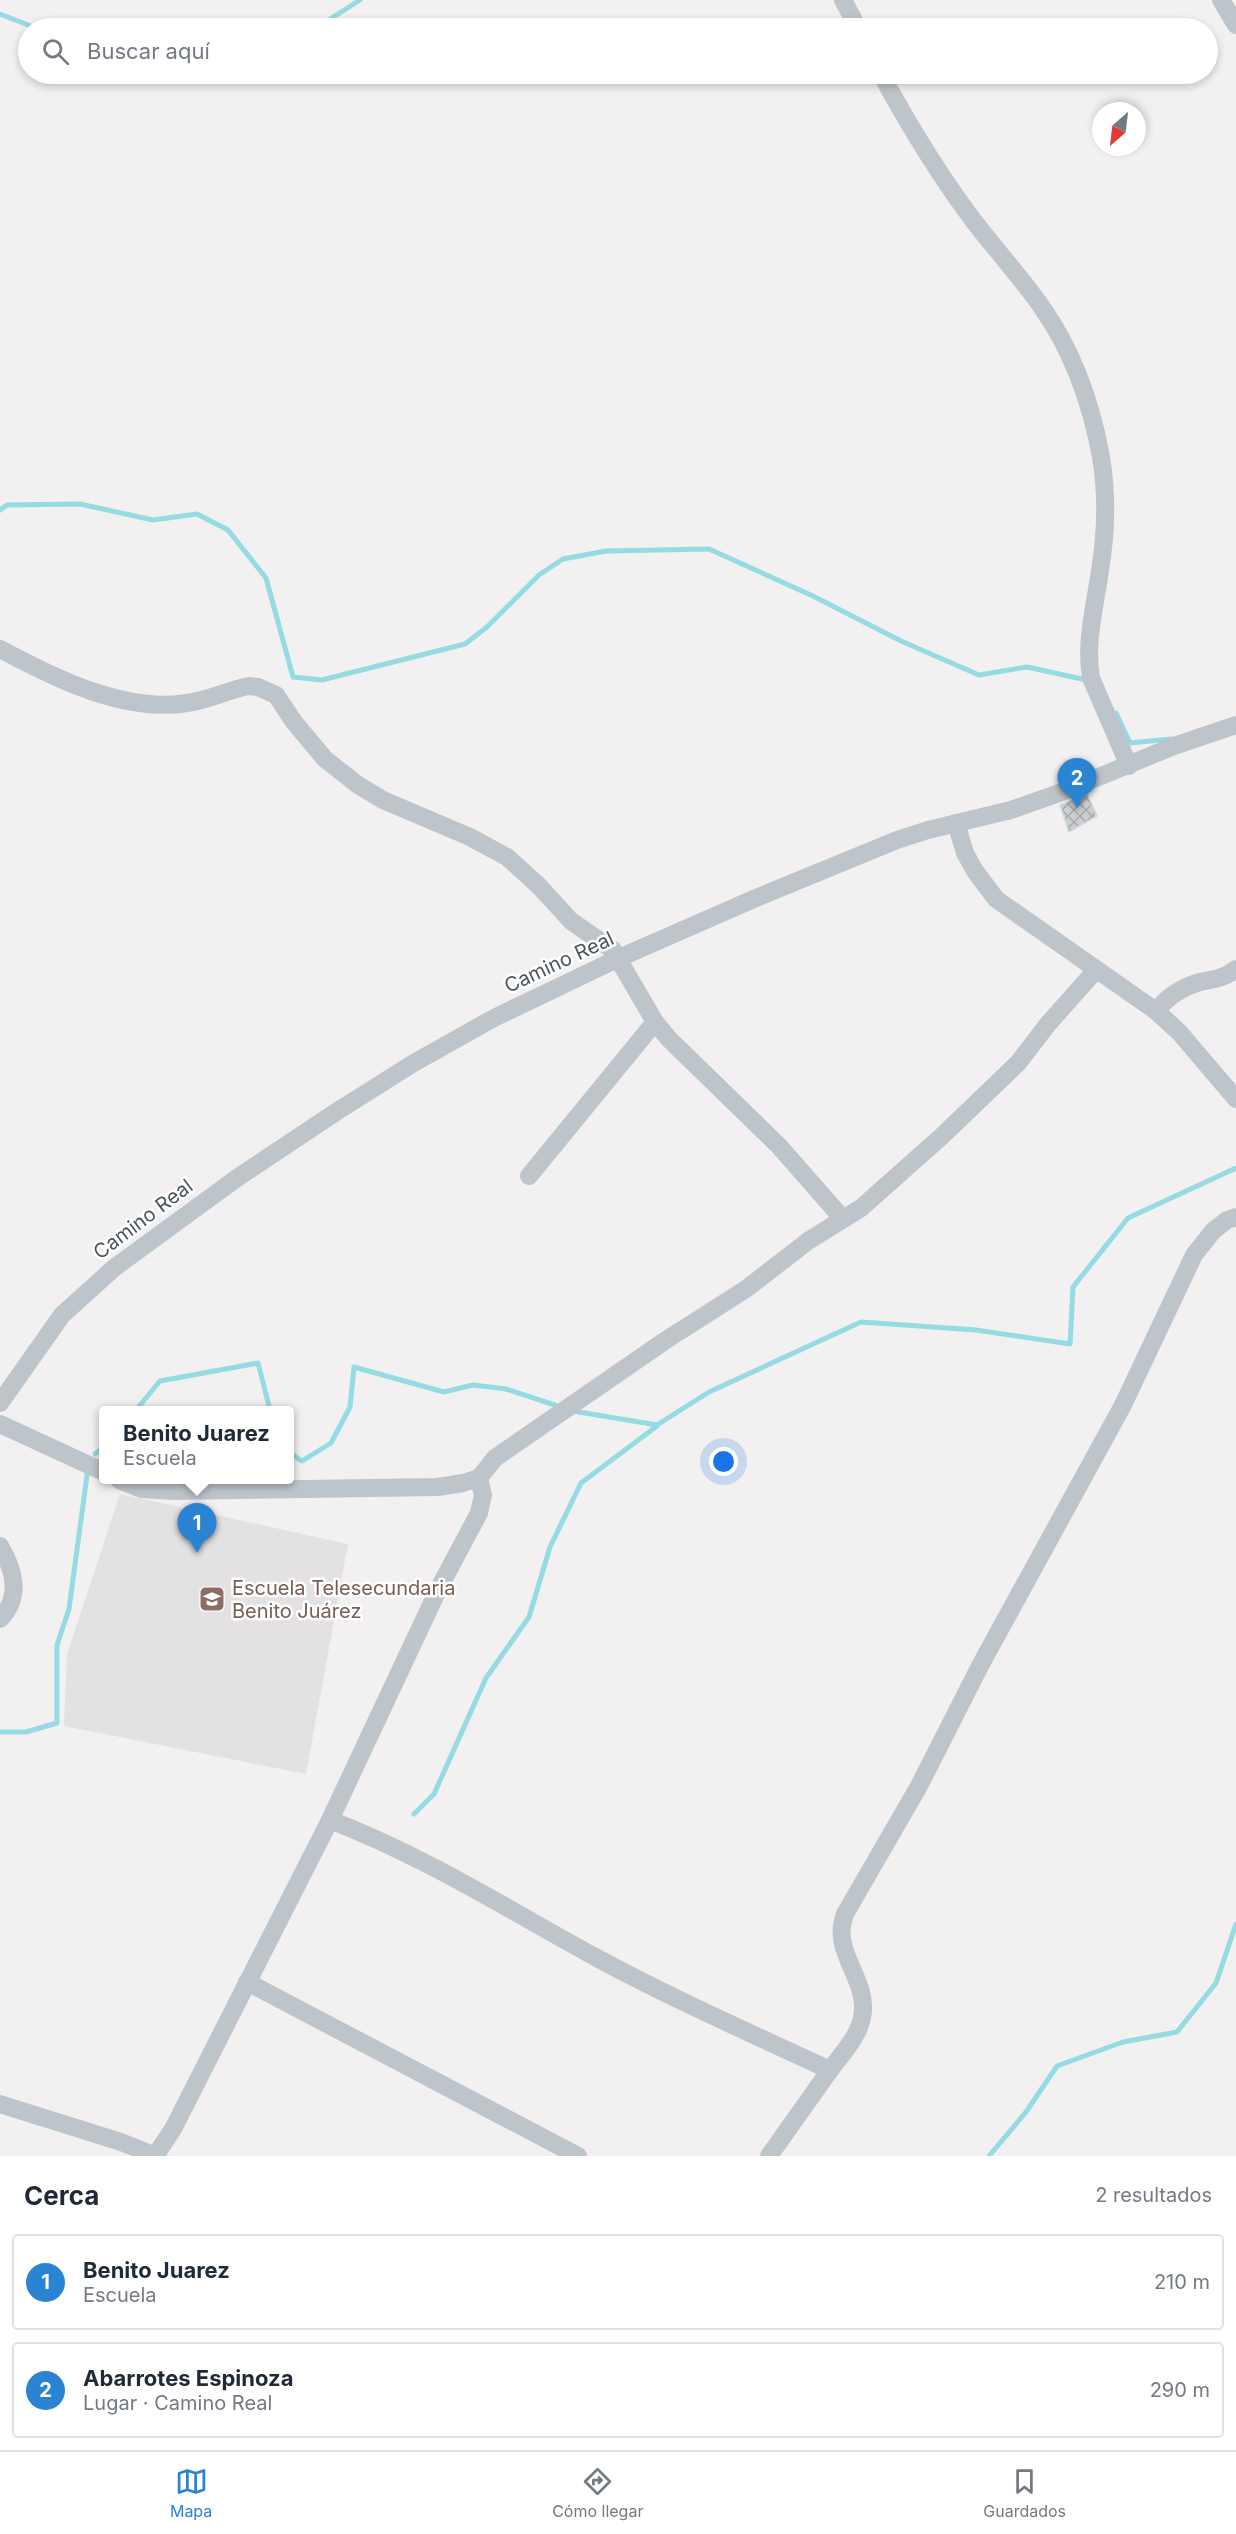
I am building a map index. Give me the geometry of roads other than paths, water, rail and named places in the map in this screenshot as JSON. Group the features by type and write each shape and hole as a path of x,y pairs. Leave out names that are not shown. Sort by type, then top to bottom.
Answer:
{"street":[{"path":"843,0 853,18"},
{"path":"1221,0 1236,25"},
{"path":"887,84 955,195 1041,306 1078,372 1091,413 1101,459 1105,520 1088,663 1091,678 1129,766"},
{"path":"0,649 83,687 137,702 187,704 249,686 268,691 282,702 307,739 338,771 383,800 478,840 507,857 540,886 563,914 602,941 619,958 655,1022 669,1039 778,1146 843,1219"},
{"name":"Camino Real","path":"0,1403 62,1315 88,1289 150,1240 237,1178 412,1064 494,1018 619,958 897,840 1011,810 1129,766 1174,746 1236,725"},
{"path":"956,823 965,853 975,872 996,899 1156,1011 1179,1032 1236,1099"},
{"path":"1156,1011 1171,996 1187,987 1224,977 1236,969"},
{"path":"132,1484 150,1491 438,1487 479,1478 495,1458 666,1340 755,1282 808,1241 861,1208 942,1136 1018,1063 1061,1008 1096,970"},
{"path":"529,1176 655,1022"},
{"path":"769,2156 857,2033 864,2008 856,1975 841,1942 845,1914 905,1813 981,1664 1118,1415 1194,1255 1213,1231 1227,1220 1236,1217"},
{"path":"0,1424 99,1470"},
{"path":"0,2104 85,2130 155,2156 173,2129 330,1820 438,1590 479,1513 483,1494 479,1478"},
{"path":"0,1546 14,1574 15,1586 12,1598 0,1619"},
{"path":"330,1820 385,1842 428,1864 656,1989 831,2070"},
{"path":"247,1982 578,2156"}],"waterway":[{"path":"332,18 360,0"},
{"path":"0,14 18,21"},
{"path":"0,510 7,505 80,504 153,520 197,514 228,530 266,578 293,677 322,680 465,644 487,627 539,575 563,559 606,551 709,549 813,596 901,641 979,675 1027,667 1082,679"},
{"path":"1116,713 1130,743 1171,739"},
{"path":"573,1411 657,1425 709,1392 861,1322 976,1330 1070,1344 1073,1287 1128,1218 1236,1168"},
{"path":"139,1406 160,1381 258,1363 269,1406"},
{"path":"294,1456 302,1461 331,1443 350,1407 354,1367 444,1392 473,1385 506,1389 555,1405"},
{"path":"414,1814 434,1794 486,1678 529,1617 550,1547 581,1483 657,1426"},
{"path":"95,1454 99,1451"},
{"path":"0,1732 26,1732 57,1723 57,1645 69,1609 88,1468"},
{"path":"989,2156 1026,2112 1057,2066 1123,2042 1177,2032 1216,1983 1236,1924"}],"place":[{"name":"Abarrotes Espinoza","path":"1077,808"},
{"name":"Benito Juarez","path":"197,1553"},
{"name":"Escuela Telesecundaria Benito Juárez","path":"212,1599"}]}
